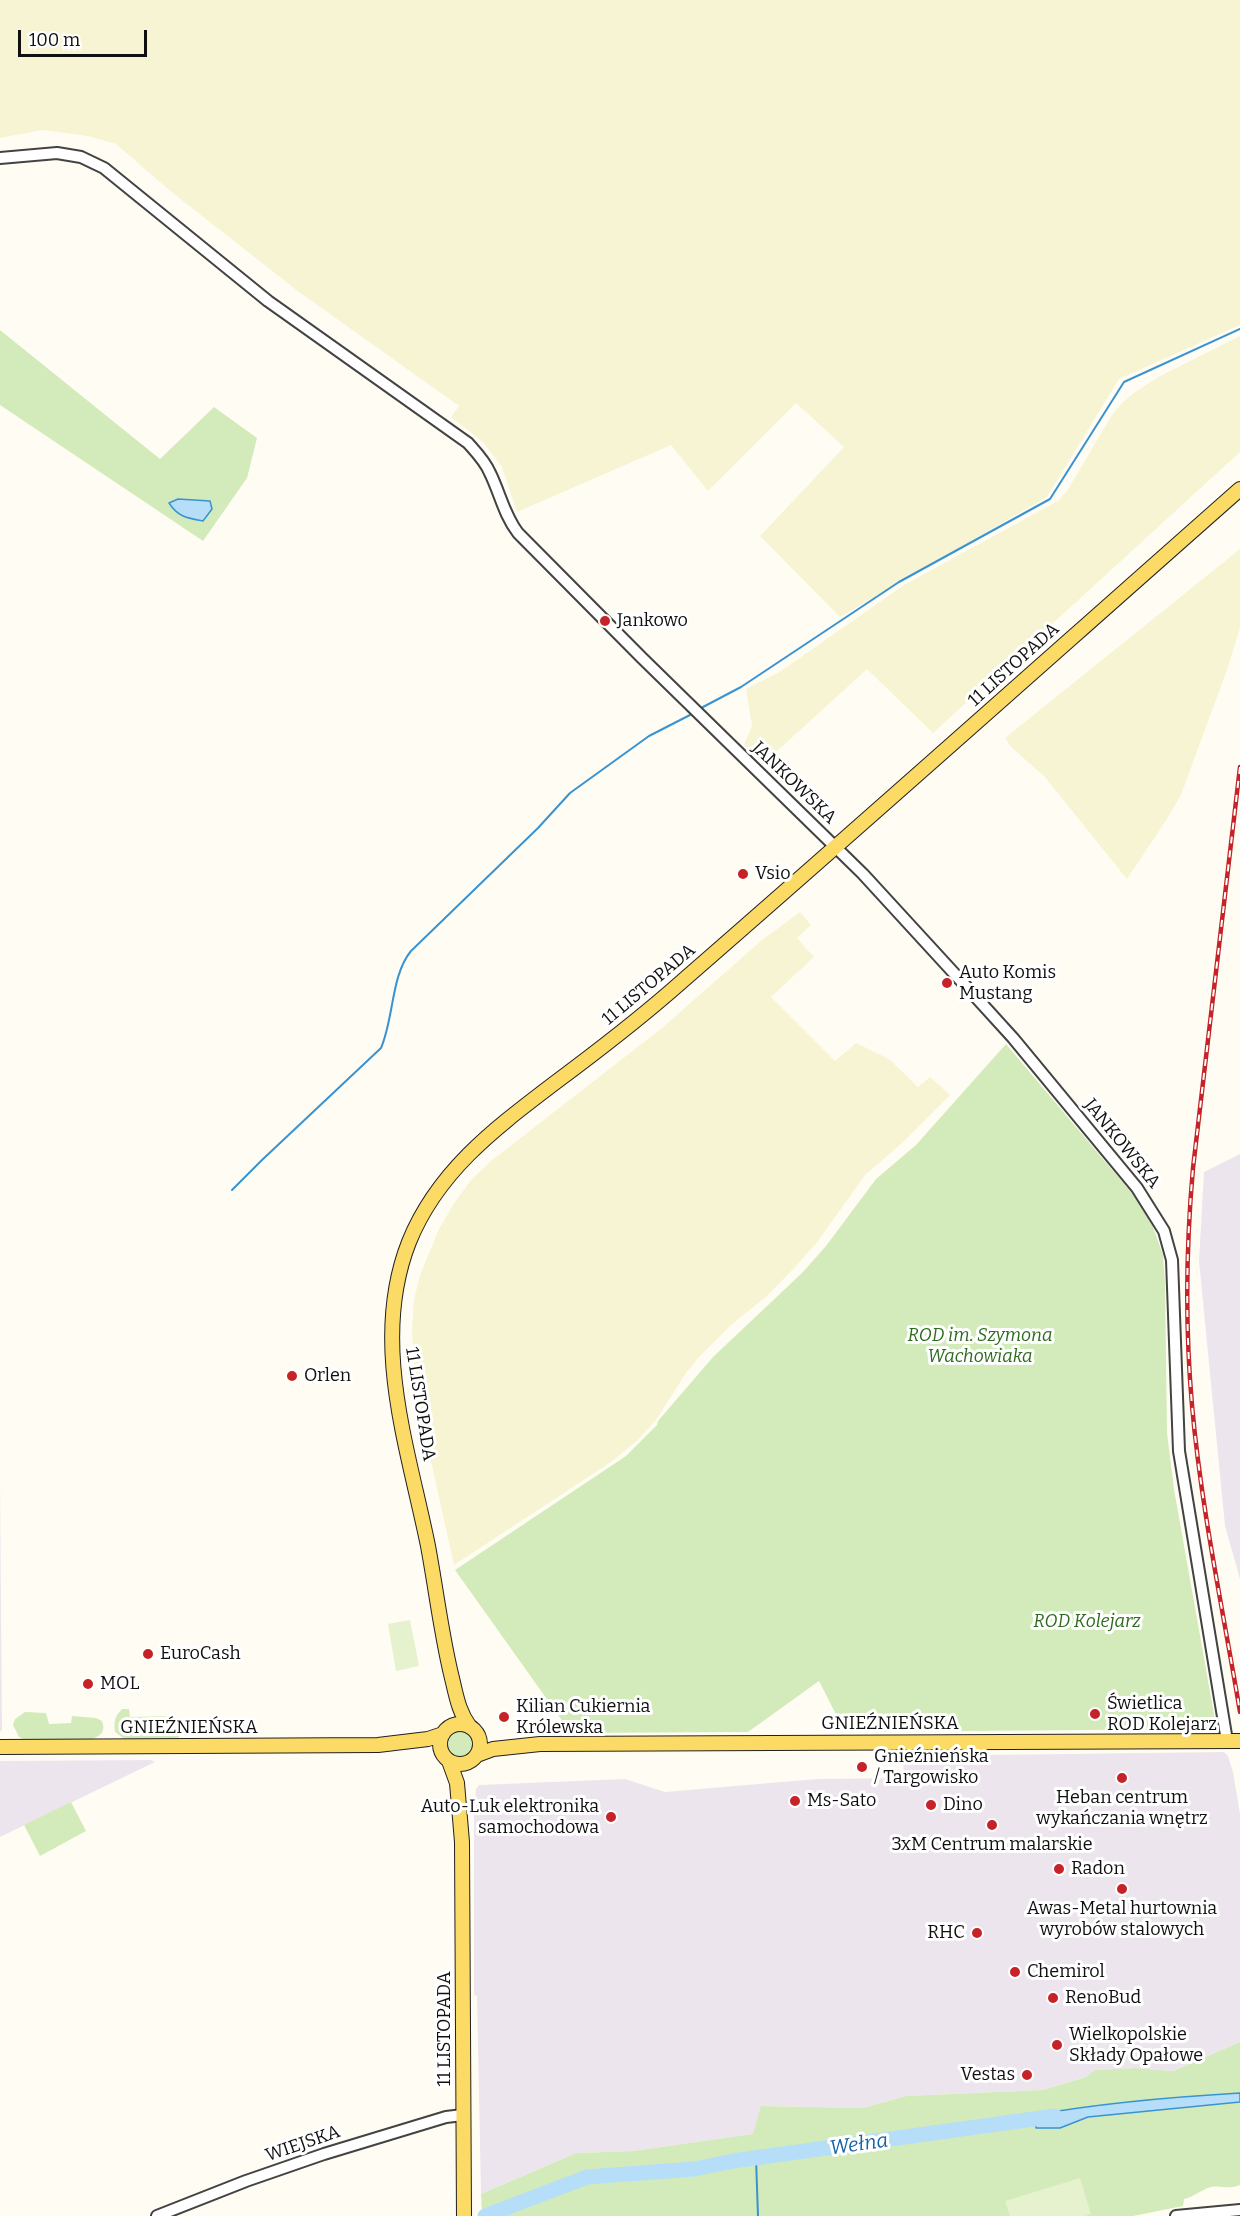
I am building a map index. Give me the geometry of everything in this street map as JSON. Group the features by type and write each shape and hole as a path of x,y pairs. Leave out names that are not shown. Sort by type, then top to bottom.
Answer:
{"main road":[{"name":"11 LISTOPADA","path":"474,1731 459,1708 446,1653 433,1574 405,1437 393,1366 391,1334 393,1303 404,1257 415,1228 441,1185 474,1147 643,1015 1240,489"},
{"name":"11 LISTOPADA","path":"446,1653 447,1730"},
{"path":"461,1725 474,1731 480,1745 473,1759 459,1764 446,1757 440,1743 447,1730 461,1725"},
{"name":"GNIEŹNIEŃSKA","path":"378,1745 428,1739 447,1730"},
{"name":"GNIEŹNIEŃSKA","path":"474,1731 492,1740 540,1744 1234,1741"},
{"name":"GNIEŹNIEŃSKA","path":"473,1759 493,1749 540,1744"},
{"name":"GNIEŹNIEŃSKA","path":"0,1747 378,1745 434,1750 446,1757"},
{"name":"11 LISTOPADA","path":"446,1757 457,1783 462,1842"},
{"name":"11 LISTOPADA","path":"464,2212 462,1842 465,1780 473,1759"}],"street":[{"name":"JANKOWSKA","path":"0,158 57,153 81,157 104,168 268,301 461,438 484,462 508,517 518,533 879,891 1013,1038 1137,1188 1164,1230 1169,1246 1173,1274 1179,1450 1183,1486 1234,1741"},
{"name":"WIEJSKA","path":"157,2216 246,2181 324,2154 446,2117 463,2115"},
{"path":"1176,2216 1236,2212"}],"shaded area":[{"path":"0,0 1240,0 1240,325 1119,379 1047,497 840,617 760,536 844,447 796,403 708,491 671,445 517,512 502,467 483,442 451,417 459,406 299,292 169,190 116,144 88,136 42,130 0,138"},
{"path":"1240,336 1240,452 933,733 867,669 763,764 744,745 752,726 746,689 781,671 904,585 1058,501 1067,491 1112,415 1122,403 1158,377"},
{"path":"1240,549 1240,628 1228,667 1181,795 1127,879 1044,776 1012,748 1005,738"},
{"path":"800,912 811,925 797,938 814,957 771,997 835,1061 856,1043 889,1059 918,1087 930,1077 950,1095 902,1143 865,1175 818,1241 796,1266 768,1295 730,1326 700,1356 686,1373 656,1420 638,1440 611,1462 454,1565 424,1429 414,1368 412,1330 414,1300 420,1275 439,1229 471,1180 491,1161 662,1028 762,940"},
{"path":"1240,1154 1240,1579 1225,1526 1199,1261 1204,1172"},
{"path":"0,1477 2,1730 0,1732"},
{"path":"1224,1752 1228,1756 1233,1772 1240,1814 1240,2042 1173,2071 1135,2068 1095,2070 1086,2077 1043,2090 906,2096 863,2108 762,2106 754,2134 633,2151 576,2153 481,2194 477,1996 474,1995 474,1812 476,1789 479,1785 625,1779 665,1792 817,1779 904,1778 903,1756"},
{"path":"151,1760 155,1762 0,1837 0,1761"}],"green space":[{"path":"0,330 160,459 214,407 257,438 247,478 203,541 0,405"},
{"name":"ROD im. Szymona Wachowiaka","path":"1006,1044 1135,1197 1153,1227 1163,1255 1167,1433 1174,1489 1215,1720 1207,1729 845,1732 819,1681 748,1732 571,1733 455,1570 626,1456 657,1425 713,1357 802,1273 826,1246 876,1179 916,1145"},
{"path":"410,1620 419,1666 396,1671 388,1624"},
{"path":"122,1709 129,1709 130,1717 173,1716 179,1721 180,1735 177,1740 126,1740 115,1732 115,1720"},
{"path":"25,1712 46,1713 49,1724 71,1723 72,1716 96,1718 102,1721 103,1730 100,1735 92,1739 25,1740 19,1737 13,1725 15,1719"},
{"path":"460,1729 470,1734 475,1744 470,1754 460,1759 450,1754 445,1744 450,1734"},
{"path":"71,1802 86,1831 40,1856 24,1825"},
{"path":"1240,2042 1240,2185 1208,2188 1184,2199 1183,2206 1133,2216 482,2216 481,2194 576,2153 633,2151 753,2134 761,2106 863,2108 906,2096 1043,2090 1086,2077 1095,2070 1135,2068 1173,2071"},
{"path":"1080,2178 1091,2214 1085,2216 1010,2216 1005,2201"}],"water":[{"path":"178,499 210,501 212,509 203,521 188,518 179,514 169,503"},
{"path":"1240,2093 1240,2102 1088,2117 1060,2128 1036,2128 1034,2115 1137,2101"}],"waterway":[{"path":"703,707 741,687 899,582 1050,499 1124,382 1240,329"},
{"path":"232,1190 381,1048 396,984 411,951 538,828 570,793 649,736 690,715"},
{"name":"Wełna","path":"485,2216 587,2177 694,2169 733,2161 1055,2116"},
{"path":"756,2158 758,2216"}],"railway":[{"path":"1240,767 1193,1168 1187,1286 1188,1346 1196,1444 1240,1712"}],"place":[{"name":"Jankowo","path":"605,621"},
{"name":"Vsio","path":"743,874"},
{"name":"Auto Komis Mustang","path":"947,983"},
{"name":"Orlen","path":"292,1376"},
{"name":"EuroCash","path":"148,1654"},
{"name":"MOL","path":"88,1684"},
{"name":"Świetlica ROD Kolejarz","path":"1095,1714"},
{"name":"Kilian Cukiernia Królewska","path":"504,1717"},
{"name":"Gnieźnieńska / Targowisko","path":"862,1767"},
{"name":"Heban centrum wykańczania wnętrz","path":"1122,1778"},
{"name":"Ms-Sato","path":"795,1801"},
{"name":"Dino","path":"931,1805"},
{"name":"Auto-Luk elektronika samochodowa","path":"611,1817"},
{"name":"3xM Centrum malarskie","path":"992,1825"},
{"name":"Radon","path":"1059,1869"},
{"name":"Awas-Metal hurtownia wyrobów stalowych","path":"1122,1889"},
{"name":"RHC","path":"977,1933"},
{"name":"Chemirol","path":"1015,1972"},
{"name":"RenoBud","path":"1053,1998"},
{"name":"Wielkopolskie Składy Opałowe","path":"1057,2045"},
{"name":"Vestas","path":"1027,2075"}],"park label":[{"name":"ROD Kolejarz","path":"1087,1622"}]}
